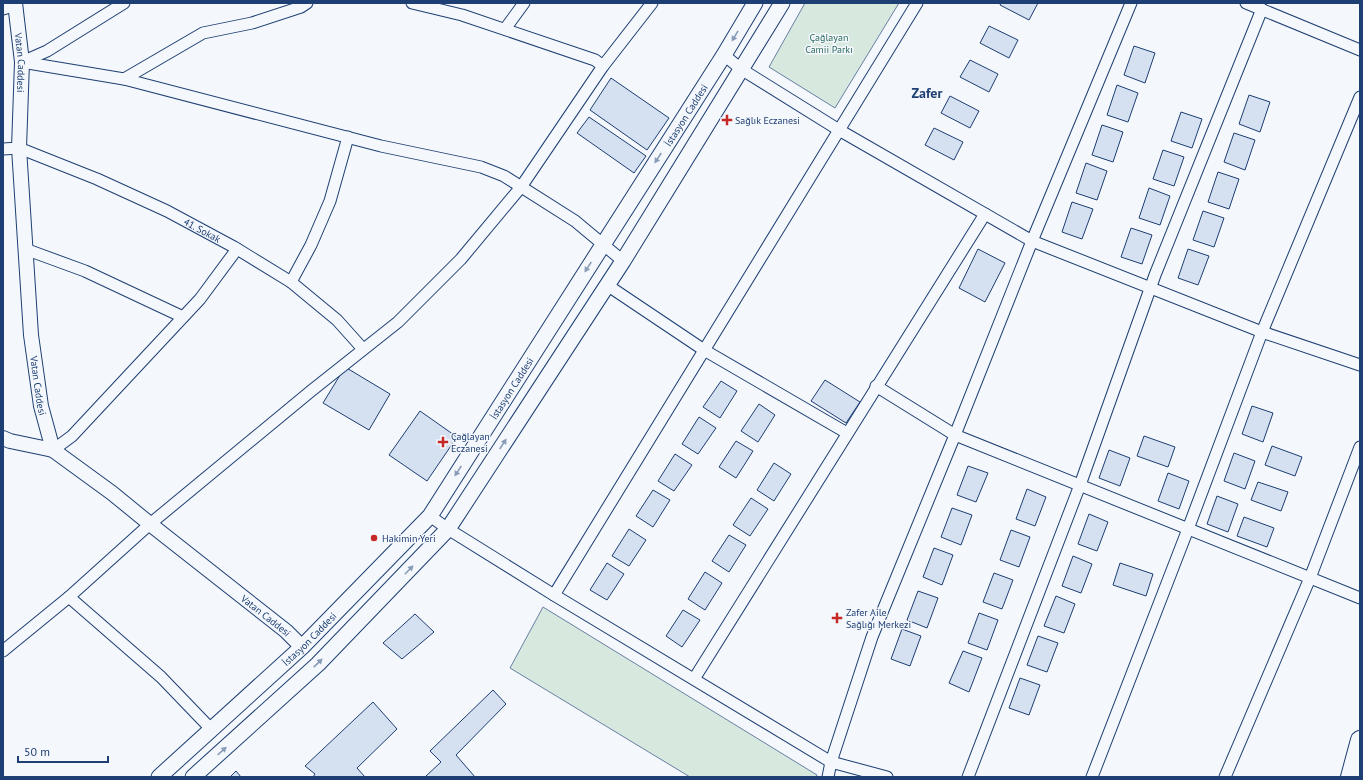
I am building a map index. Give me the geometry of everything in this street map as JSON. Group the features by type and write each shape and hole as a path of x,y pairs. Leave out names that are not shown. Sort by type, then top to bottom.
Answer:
{"highway":[{"path":"1350,777 1360,740"}],"main road":[{"name":"İstasyon Caddesi","path":"159,777 302,647 430,516 756,3"},
{"path":"193,777 318,664 448,529 623,261 782,3"}],"street":[{"path":"22,62 48,51 124,3"},
{"path":"124,79 203,33 252,22 301,7 307,3"},
{"path":"412,3 462,15 505,29 595,60 603,66"},
{"path":"505,29 524,3"},
{"path":"3,651 69,597 150,524 398,322 461,259 521,187 603,66 652,3"},
{"path":"554,595 918,3"},
{"path":"828,777 831,762 872,638 955,435 1032,240 1132,3"},
{"path":"1246,3 1360,50"},
{"name":"Vatan Caddesi","path":"11,6 22,62 19,148 31,335 41,406 52,450 112,493 286,631 302,647"},
{"path":"968,777 1080,485 1151,288 1262,9"},
{"path":"724,55 741,69 839,130 1032,240 1262,332 1360,366"},
{"path":"22,62 124,79 381,146 481,167 504,176 575,221 623,261"},
{"path":"1092,777 1262,332 1360,97"},
{"path":"291,282 311,245 330,201 348,137"},
{"path":"3,149 19,148"},
{"name":"41. Sokak","path":"19,148 97,179 160,208 238,249 291,282 337,320 363,349"},
{"path":"694,679 985,214"},
{"path":"25,249 85,271 183,318"},
{"path":"3,438 10,441 52,450 72,436 200,299 238,249"},
{"path":"607,285 704,350 847,433"},
{"path":"876,386 955,435 1360,598"},
{"path":"1225,777 1310,578 1360,447"},
{"path":"430,516 448,529 554,595 831,762 887,777"},
{"path":"69,597 162,677 211,729"}],"green space":[{"name":"Çağlayan Camii Parkı","path":"805,3 899,3 835,108 769,67"},
{"path":"543,607 817,775 816,777 690,777 510,668"}],"building":[{"path":"1001,3 1038,3 1029,20 1000,5"},
{"path":"989,26 1018,40 1009,58 980,43"},
{"path":"1134,46 1155,53 1145,83 1124,75"},
{"path":"970,60 998,74 989,92 960,77"},
{"path":"611,78 669,118 647,150 590,110"},
{"path":"1117,85 1138,93 1128,122 1107,115"},
{"path":"1249,95 1270,102 1260,132 1239,124"},
{"path":"950,96 979,111 970,128 941,113"},
{"path":"1181,112 1202,119 1192,148 1171,141"},
{"path":"589,117 646,156 634,173 577,133"},
{"path":"1102,125 1123,132 1113,162 1092,155"},
{"path":"934,128 963,142 954,160 925,145"},
{"path":"1234,133 1255,140 1245,170 1224,162"},
{"path":"1163,150 1184,157 1174,186 1153,179"},
{"path":"1086,163 1107,171 1097,200 1076,193"},
{"path":"1218,172 1239,179 1229,209 1208,202"},
{"path":"1149,188 1170,196 1160,225 1139,218"},
{"path":"1072,202 1093,209 1082,239 1062,232"},
{"path":"1203,211 1224,218 1214,247 1193,240"},
{"path":"1131,228 1152,235 1142,264 1121,257"},
{"path":"978,249 1005,263 985,302 959,288"},
{"path":"1188,249 1209,256 1198,285 1178,278"},
{"path":"345,367 390,394 369,430 323,403"},
{"path":"825,380 860,402 846,423 811,401"},
{"path":"721,381 737,391 720,418 703,407"},
{"path":"759,404 775,415 758,442 741,431"},
{"path":"1252,406 1273,413 1263,442 1242,434"},
{"path":"420,411 457,437 427,481 389,455"},
{"path":"699,417 716,428 698,454 682,444"},
{"path":"1144,436 1175,447 1168,467 1137,456"},
{"path":"736,441 753,451 736,478 719,467"},
{"path":"1272,446 1302,457 1295,476 1265,465"},
{"path":"1109,450 1130,458 1120,486 1099,478"},
{"path":"1234,453 1255,461 1245,489 1224,481"},
{"path":"675,454 692,465 674,491 658,481"},
{"path":"774,463 791,474 774,501 757,490"},
{"path":"968,466 988,473 976,502 957,495"},
{"path":"1168,473 1189,481 1179,509 1158,501"},
{"path":"1258,482 1288,492 1281,511 1251,500"},
{"path":"1027,489 1046,497 1035,526 1016,519"},
{"path":"653,490 670,500 653,527 636,516"},
{"path":"1217,496 1238,504 1228,532 1207,524"},
{"path":"751,498 768,509 750,536 733,525"},
{"path":"952,508 972,515 961,545 941,537"},
{"path":"1089,514 1108,522 1097,551 1078,544"},
{"path":"1244,517 1274,528 1267,547 1237,536"},
{"path":"629,529 646,540 629,566 612,556"},
{"path":"1011,530 1030,537 1019,567 1000,560"},
{"path":"729,535 746,545 729,572 712,561"},
{"path":"934,548 953,555 942,585 923,577"},
{"path":"1073,556 1092,564 1081,593 1062,586"},
{"path":"607,563 624,574 607,600 590,590"},
{"path":"1120,563 1153,574 1146,596 1113,585"},
{"path":"705,572 722,583 705,610 688,599"},
{"path":"994,573 1013,580 1002,609 983,602"},
{"path":"918,591 938,598 927,628 907,620"},
{"path":"1056,596 1075,604 1064,633 1044,626"},
{"path":"683,610 700,620 682,647 666,636"},
{"path":"979,613 998,620 987,650 968,643"},
{"path":"415,614 434,632 402,659 383,643"},
{"path":"902,629 921,636 910,666 891,659"},
{"path":"1038,636 1058,643 1047,672 1027,665"},
{"path":"963,651 982,658 969,692 949,683"},
{"path":"1020,678 1040,685 1029,715 1009,708"},
{"path":"493,690 506,704 456,755 475,777 425,777 441,762 430,751"},
{"path":"373,702 397,729 357,768 365,777 313,777 315,774 305,766"},
{"path":"236,771 241,777 230,777"}],"place":[{"name":"Sağlık Eczanesi","path":"727,120"},
{"name":"Çağlayan Eczanesi","path":"443,442"},
{"name":"Hakimin Yeri","path":"374,538"},
{"name":"Zafer Aile Sağlığı Merkezi","path":"837,618"}],"district":[{"name":"Zafer","path":"927,93"}]}
